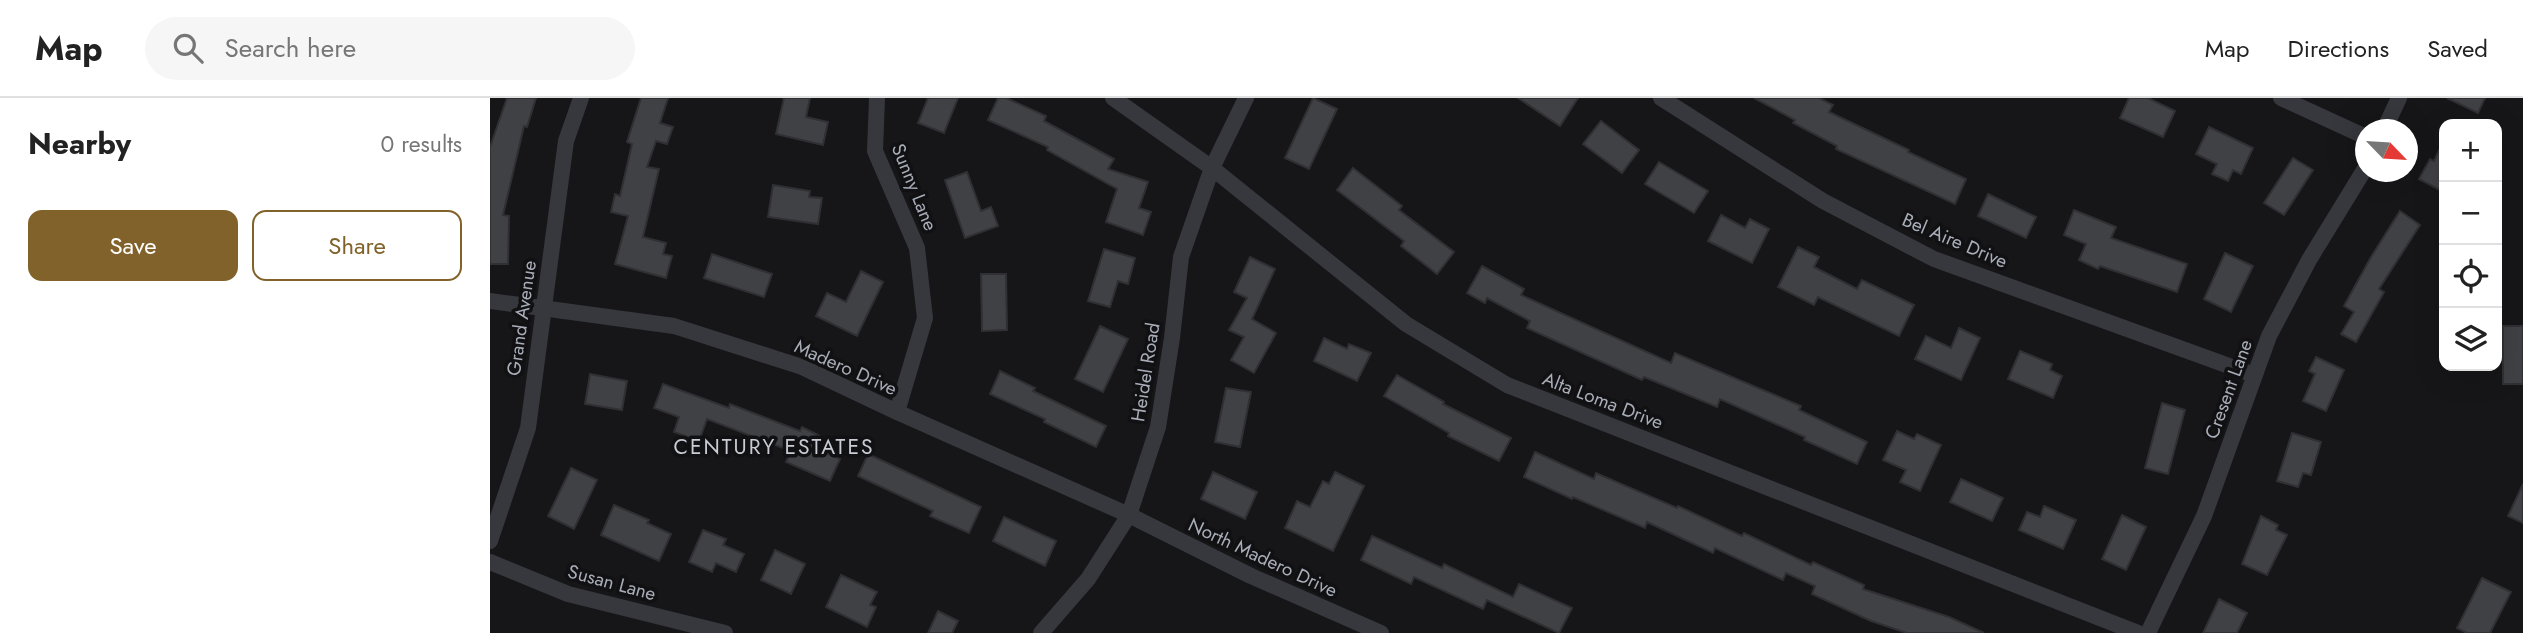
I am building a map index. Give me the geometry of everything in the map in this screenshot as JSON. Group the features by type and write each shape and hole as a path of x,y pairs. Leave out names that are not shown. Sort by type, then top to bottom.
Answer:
{"street":[{"name":"Grand Avenue","path":"490,541 528,428 566,141 581,98"},
{"name":"Sunny Lane","path":"877,98 875,151 917,248 925,318 897,412"},
{"name":"Alta Loma Drive","path":"1113,98 1212,168 1406,324 1507,385 2138,633"},
{"name":"Heidel Road","path":"1041,633 1088,579 1129,515 1158,428 1181,257 1212,168 1247,98"},
{"name":"Bel Aire Drive","path":"1661,98 1823,201 1934,259 2254,375"},
{"path":"2281,98 2355,132"},
{"path":"2389,119 2399,98"},
{"name":"Cresent Lane","path":"2148,633 2204,516 2269,336 2288,298 2356,182"},
{"name":"Madero Drive","path":"490,301 674,326 802,367 1129,515"},
{"name":"North Madero Drive","path":"1129,515 1251,576 1381,633"},
{"name":"Susan Lane","path":"490,562 568,594 726,633"}],"building":[{"path":"507,98 536,98 527,127 524,126 503,215 509,216 508,264 490,264 490,147"},
{"path":"641,98 668,98 660,123 673,127 667,144 656,141 647,167 659,169 643,237 666,243 663,254 672,256 666,278 615,264 628,216 611,212 615,194 620,196 632,144 627,142"},
{"path":"784,98 810,98 806,117 828,122 823,145 776,134"},
{"path":"928,98 958,98 944,133 918,123"},
{"path":"998,98 1006,98 1046,116 1044,121 1114,159 1108,169 1148,182 1139,208 1151,212 1143,235 1106,222 1117,189 1047,150 1048,147 988,120"},
{"path":"1313,98 1337,109 1309,169 1285,158"},
{"path":"1518,98 1578,98 1560,126"},
{"path":"1754,98 1819,98 1833,105 1829,112 1966,179 1955,204 1836,149 1837,146 1793,123 1795,120"},
{"path":"2129,98 2148,98 2175,111 2163,137 2120,118"},
{"path":"2447,98 2485,98 2478,113"},
{"path":"1601,121 1639,150 1622,173 1583,144"},
{"path":"2209,127 2253,148 2241,174 2233,170 2228,181 2212,174 2217,164 2196,154"},
{"path":"2439,150 2439,189 2419,179 2430,159 2434,161"},
{"path":"2293,158 2313,170 2284,215 2264,203"},
{"path":"1659,162 1708,191 1694,213 1645,184"},
{"path":"1353,168 1402,206 1399,210 1454,252 1437,274 1401,246 1404,241 1337,190"},
{"path":"967,172 981,211 991,207 998,226 965,238 945,180"},
{"path":"773,185 810,191 809,197 822,198 818,224 768,217"},
{"path":"1988,194 2036,217 2026,238 1978,216"},
{"path":"2074,210 2116,227 2111,238 2187,264 2177,292 2100,266 2098,269 2079,260 2086,244 2064,235"},
{"path":"2400,211 2420,225 2379,289 2384,292 2356,342 2341,334 2354,312 2344,306"},
{"path":"1721,215 1745,228 1750,219 1769,229 1752,263 1708,241"},
{"path":"1798,247 1819,257 1814,267 1857,289 1862,280 1914,305 1899,336 1818,297 1814,305 1778,287"},
{"path":"1104,249 1135,258 1128,284 1118,281 1110,307 1088,301"},
{"path":"2225,253 2253,266 2231,312 2204,299"},
{"path":"712,254 772,274 764,297 704,278"},
{"path":"1250,257 1275,269 1252,319 1276,333 1254,373 1231,360 1244,337 1229,330 1247,298 1234,292"},
{"path":"1482,266 1524,289 1521,295 1671,363 1675,353 1801,406 1799,410 1867,442 1857,464 1804,440 1805,437 1720,399 1717,407 1644,377 1642,380 1527,328 1530,321 1487,298 1485,303 1467,293"},
{"path":"861,271 883,282 857,336 816,316 827,293 846,302"},
{"path":"981,274 1006,274 1007,330 982,331"},
{"path":"1100,326 1128,339 1103,392 1075,379"},
{"path":"2503,326 2523,326 2523,384 2503,384"},
{"path":"1959,328 1980,338 1961,380 1915,359 1926,336 1951,348"},
{"path":"1324,338 1347,349 1349,344 1371,353 1357,381 1314,361"},
{"path":"2020,351 2052,364 2050,370 2062,376 2053,398 2008,379"},
{"path":"2316,357 2344,370 2326,411 2303,401 2315,374 2309,371"},
{"path":"1000,371 1035,388 1033,391 1106,426 1096,447 1044,422 1045,419 990,394"},
{"path":"590,374 627,381 622,410 585,404"},
{"path":"1397,375 1444,402 1443,404 1511,438 1499,461 1448,436 1449,433 1384,396"},
{"path":"663,384 729,408 730,404 800,431 802,427 820,436 815,448 840,459 830,481 786,462 791,451 707,419 699,441 674,432 679,417 654,408"},
{"path":"1226,388 1251,392 1240,447 1215,442"},
{"path":"2162,403 2185,410 2168,474 2145,468"},
{"path":"1897,431 1914,439 1917,434 1941,445 1920,491 1900,482 1906,470 1883,460"},
{"path":"2292,433 2321,442 2311,475 2303,473 2298,487 2277,481"},
{"path":"1535,452 1594,479 1596,473 1677,508 1678,506 1742,536 1744,533 1811,565 1813,562 1864,585 1863,589 1949,617 1984,633 1907,633 1871,621 1812,594 1815,586 1786,573 1783,580 1715,548 1713,553 1647,522 1645,528 1524,477"},
{"path":"868,454 981,507 969,533 930,516 933,511 858,476"},
{"path":"571,468 597,480 574,529 548,516"},
{"path":"1213,472 1257,492 1245,519 1201,499"},
{"path":"1335,472 1364,486 1333,551 1285,528 1297,501 1310,507 1323,481 1329,484"},
{"path":"1961,479 2003,498 1992,521 1950,502"},
{"path":"2523,484 2523,523 2508,516"},
{"path":"614,505 649,520 647,523 671,534 659,561 601,535"},
{"path":"2044,506 2076,520 2063,549 2019,530 2027,512 2040,517"},
{"path":"2122,515 2146,527 2126,570 2102,559"},
{"path":"2261,516 2278,525 2276,530 2287,535 2267,575 2242,564"},
{"path":"1004,517 1056,541 1045,566 993,541"},
{"path":"703,530 726,539 723,545 744,554 736,572 716,563 712,572 689,562"},
{"path":"1372,536 1442,568 1444,564 1513,597 1519,584 1572,608 1559,633 1487,600 1483,609 1414,577 1411,584 1361,560"},
{"path":"775,550 805,564 791,594 761,580"},
{"path":"841,575 877,592 870,605 876,607 867,627 826,607"},
{"path":"2482,578 2511,592 2490,633 2467,633 2457,628"},
{"path":"2219,599 2247,613 2237,633 2203,633"},
{"path":"938,611 958,621 952,633 928,633"}],"district":[{"name":"CENTURY ESTATES","path":"774,447"}]}
